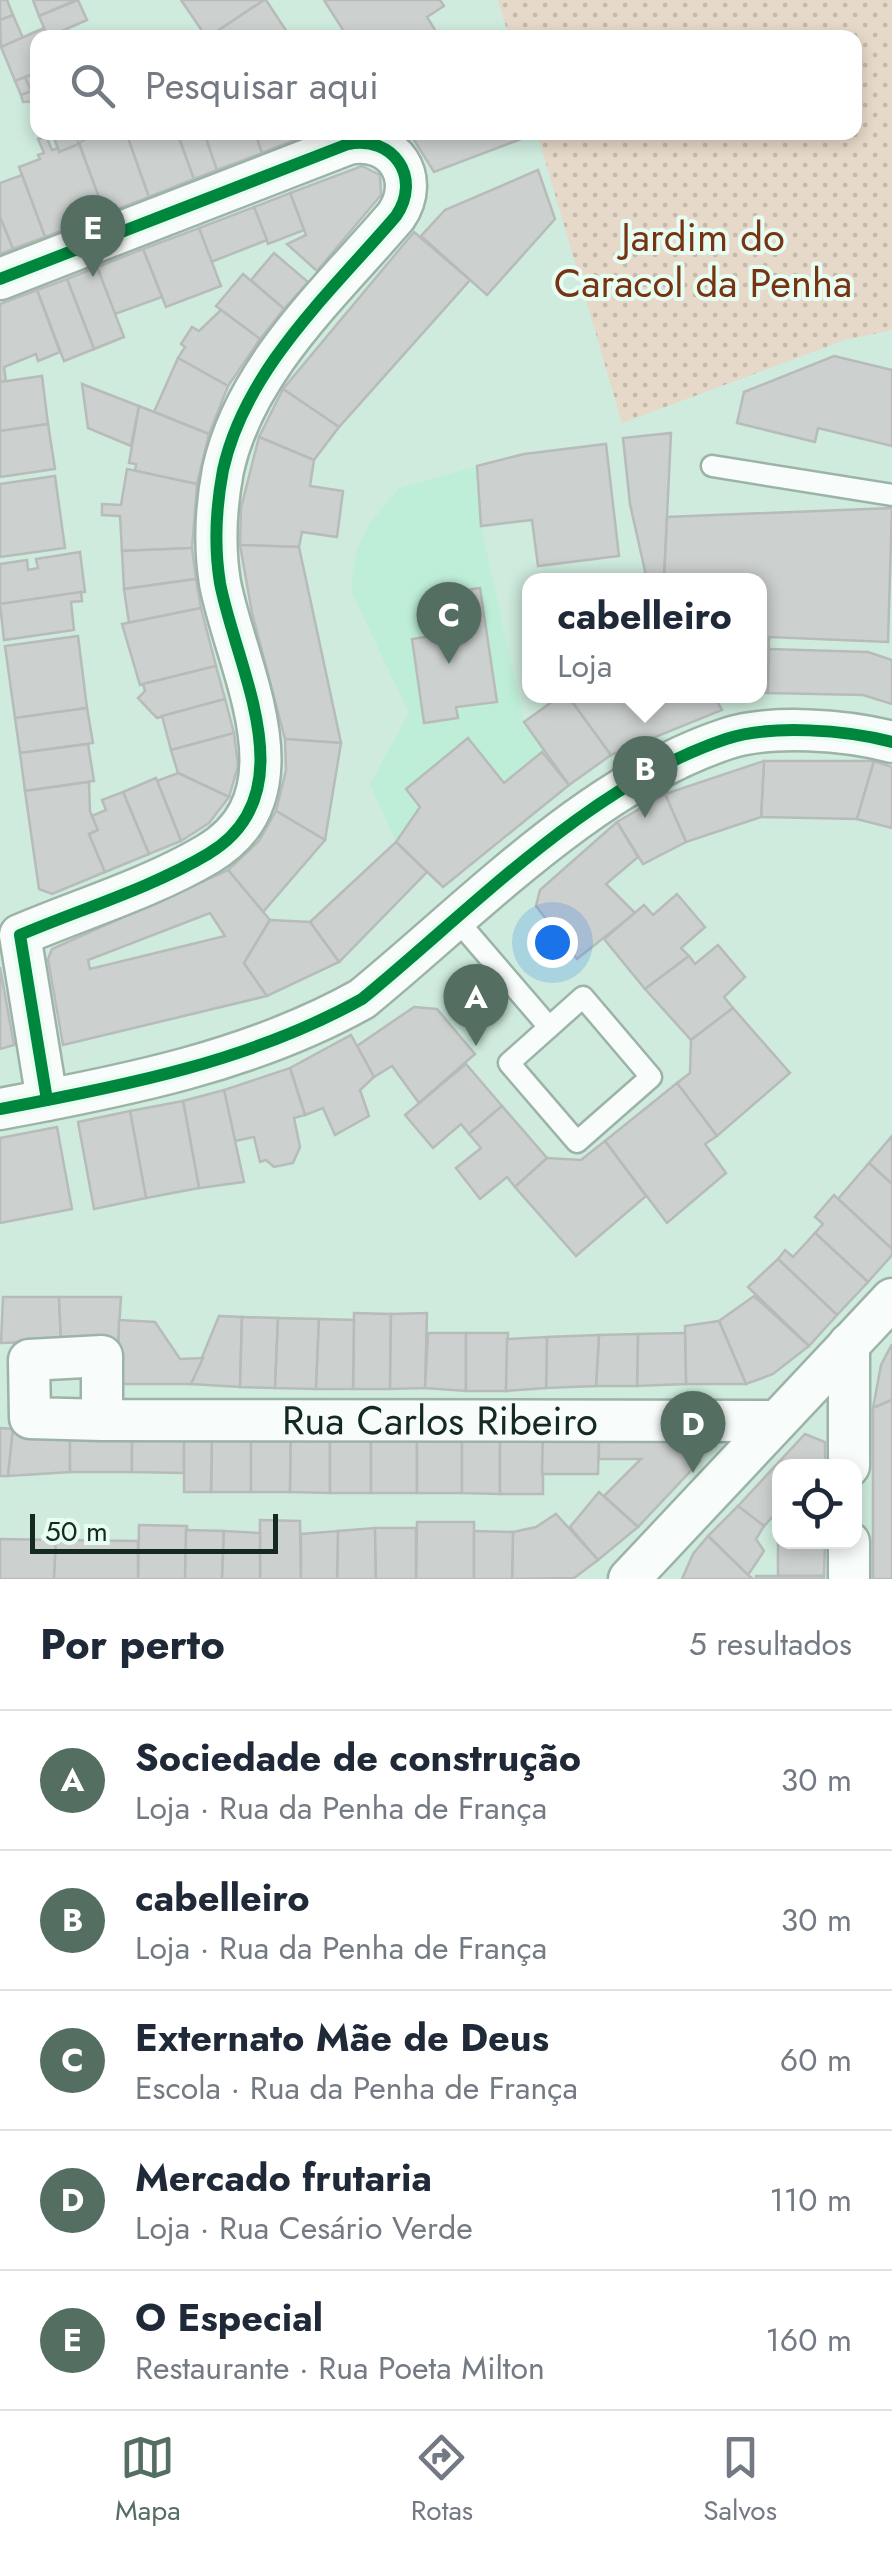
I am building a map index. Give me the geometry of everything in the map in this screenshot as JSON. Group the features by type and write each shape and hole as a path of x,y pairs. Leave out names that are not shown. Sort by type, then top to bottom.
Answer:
{"street":[{"path":"0,278 348,144 376,144 400,161 408,191 403,206 270,365 234,432 218,506 220,582 262,747 258,789 251,808 240,826 209,854 20,935 47,1100"},
{"path":"0,1110 168,1074 326,1019 362,999 580,816 646,772 729,738 828,731 892,742"},
{"path":"644,1571 892,1298"},
{"path":"849,1459 850,1344"},
{"name":"Rua Carlos Ribeiro","path":"102,1420 777,1422"},
{"path":"848,1579 849,1549"}],"lane":[{"path":"712,466 892,495"},
{"path":"457,920 549,1027"},
{"path":"583,998 652,1077 577,1142 509,1062 549,1027 583,998"}],"shaded area":[{"path":"477,466 481,526 524,722 569,785 443,887 396,842 370,784 409,713 353,595 352,579 357,549 370,523 399,488"}],"green space":[{"name":"Jardim do Caracol da Penha","path":"498,0 892,0 892,330 845,340 622,423 539,140 862,140 862,30 507,30"}],"building":[{"path":"0,0 7,0 13,15 0,20"},
{"path":"33,0 76,0 39,16"},
{"path":"78,0 87,20 64,30 45,30 39,16"},
{"path":"181,0 264,0 219,30 202,30"},
{"path":"264,0 286,30 219,30"},
{"path":"324,0 440,0 444,6 427,17 435,30 343,30"},
{"path":"13,15 23,38 1,47 0,20"},
{"path":"30,34 30,75 15,81 1,47"},
{"path":"25,77 30,91 21,95 15,81"},
{"path":"30,91 30,102 23,102 21,95"},
{"path":"38,140 48,140 52,150 58,148 59,152 79,144 105,214 45,237 19,167 40,159 38,155 44,153"},
{"path":"55,140 78,140 79,144 59,152"},
{"path":"129,140 149,197 105,214 79,143"},
{"path":"129,140 180,140 194,179 149,197"},
{"path":"180,140 207,140 217,170 194,179"},
{"path":"207,140 258,140 262,153 217,170"},
{"path":"258,140 295,140 262,153"},
{"path":"414,140 518,140 434,172"},
{"path":"362,166 380,175 381,195 317,271 287,244 306,235 290,193"},
{"path":"538,170 555,219 487,295 421,236 445,210"},
{"path":"22,175 45,237 13,249 0,217 0,183"},
{"path":"290,193 304,230 268,244 254,207"},
{"path":"254,207 267,240 211,262 199,228"},
{"path":"0,217 13,249 0,254"},
{"path":"199,228 221,286 166,307 143,249"},
{"path":"414,232 470,280 339,427 283,389"},
{"path":"143,249 162,297 115,314 97,267"},
{"path":"274,253 308,282 284,309 251,280"},
{"path":"97,267 124,337 94,349 67,279"},
{"path":"243,274 284,309 260,339 216,306"},
{"path":"67,279 94,349 64,361 37,290"},
{"path":"37,290 60,352 38,361 36,354 4,367 6,382 0,382 0,304"},
{"path":"221,310 260,339 228,386 178,358 185,347 181,344 192,327 199,331"},
{"path":"834,356 892,370 892,446 818,428 815,442 737,423 744,392"},
{"path":"178,358 228,386 209,434 154,412"},
{"path":"42,376 48,424 0,431 0,382"},
{"path":"82,384 139,406 131,446 88,428"},
{"path":"283,389 339,427 314,460 259,437"},
{"path":"139,406 209,434 197,484 135,471 136,464 129,463"},
{"path":"48,424 55,469 0,477 0,431"},
{"path":"671,433 664,573 645,573 630,504 623,438"},
{"path":"259,437 314,460 310,486 343,491 337,537 302,532 299,547 240,545 241,508"},
{"path":"606,444 619,556 538,566 532,520 481,526 477,466 524,454"},
{"path":"127,469 197,484 192,548 122,551 120,516 102,515 102,504 121,505"},
{"path":"55,476 65,548 0,557 0,484"},
{"path":"892,508 888,642 769,637 767,693 767,573 664,573 667,517"},
{"path":"240,545 299,547 341,743 285,739 252,613"},
{"path":"192,548 196,579 124,589 122,551"},
{"path":"80,552 85,592 0,604 0,564 27,560 28,570 38,568 36,559"},
{"path":"196,579 201,608 129,623 124,589"},
{"path":"480,588 497,702 456,707 458,718 424,723 412,639 439,635 434,595"},
{"path":"81,592 82,601 71,602 74,630 4,640 0,604"},
{"path":"201,608 216,666 140,685 122,624"},
{"path":"78,636 87,708 15,718 5,646"},
{"path":"769,649 868,652 892,660 892,704 863,695 768,693"},
{"path":"216,666 225,699 157,718 138,698 145,691 143,684"},
{"path":"225,699 234,733 171,750 162,716"},
{"path":"550,703 573,703 611,755 569,785 524,722"},
{"path":"573,703 718,703 722,710 611,755"},
{"path":"87,708 93,743 20,753 15,718"},
{"path":"234,733 238,766 229,797 178,773 171,750"},
{"path":"468,738 504,783 542,752 569,785 443,887 396,842 420,807 406,789"},
{"path":"285,739 341,743 325,840 276,811 286,770"},
{"path":"88,744 94,781 25,791 20,753"},
{"path":"764,761 874,761 857,819 761,817"},
{"path":"764,761 761,817 686,842 665,794"},
{"path":"874,761 892,767 892,828 857,819"},
{"path":"178,773 229,797 209,823 181,841 157,781"},
{"path":"156,778 181,841 149,854 123,792"},
{"path":"89,782 90,811 98,830 89,834 105,872 52,894 39,889 25,791"},
{"path":"123,792 149,854 105,872 89,834 98,830 92,816 106,810 102,800"},
{"path":"665,794 686,842 643,864 617,822"},
{"path":"276,811 325,840 263,912 228,870 259,841"},
{"path":"617,822 638,857 606,884 635,913 577,959 536,906 540,890"},
{"path":"396,842 427,872 339,962 310,922"},
{"path":"228,870 270,920 244,963 267,996 63,1045 48,959 52,949","holes":["210,913 225,936 90,969 88,960"]},
{"path":"677,894 705,927 681,948 689,956 645,989 604,939 644,905 653,915"},
{"path":"270,920 310,922 339,962 267,996 244,963"},
{"path":"718,945 745,977 724,997 733,1008 691,1040 645,989 689,956 695,964"},
{"path":"0,967 14,1045 0,1049"},
{"path":"414,1007 437,1009 475,1054 419,1103 392,1066 374,1077 357,1046"},
{"path":"733,1008 790,1073 717,1136 677,1083 690,1073 691,1040"},
{"path":"351,1035 374,1077 360,1090 369,1116 335,1135 323,1108 305,1115 290,1068"},
{"path":"466,1064 502,1106 469,1134 461,1124 433,1148 405,1115"},
{"path":"290,1068 305,1115 294,1118 300,1147 293,1163 274,1167 266,1160 260,1162 254,1137 235,1141 224,1090"},
{"path":"677,1083 717,1136 705,1144 726,1173 667,1223 605,1141"},
{"path":"224,1090 244,1182 199,1188 183,1101"},
{"path":"183,1101 199,1188 146,1198 130,1111"},
{"path":"502,1106 547,1158 515,1187 507,1177 480,1199 456,1168 481,1148 469,1134"},
{"path":"130,1111 146,1198 94,1209 78,1122"},
{"path":"57,1127 72,1209 0,1223 0,1138"},
{"path":"892,1136 892,1184 869,1163"},
{"path":"605,1141 646,1196 576,1256 515,1187 547,1158 581,1160"},
{"path":"869,1163 892,1184 892,1249 838,1199"},
{"path":"834,1195 892,1249 892,1255 868,1282 815,1233 823,1224 815,1217"},
{"path":"815,1233 868,1282 837,1315 778,1259 785,1250 793,1257"},
{"path":"778,1259 837,1315 809,1346 748,1287"},
{"path":"754,1296 809,1346 773,1374 746,1384 719,1321"},
{"path":"3,1297 59,1297 61,1341 1,1343"},
{"path":"59,1297 121,1297 118,1342 61,1341"},
{"path":"354,1313 391,1314 390,1389 353,1389"},
{"path":"427,1313 425,1388 390,1389 391,1314"},
{"path":"219,1316 242,1317 240,1387 191,1384"},
{"path":"242,1317 278,1318 275,1388 240,1387"},
{"path":"278,1318 319,1319 316,1389 275,1388"},
{"path":"319,1319 354,1320 353,1389 316,1389"},
{"path":"119,1320 155,1322 180,1359 203,1358 191,1384 118,1384"},
{"path":"719,1321 746,1384 686,1384 685,1326"},
{"path":"428,1333 466,1333 466,1391 425,1388"},
{"path":"466,1333 508,1333 506,1391 466,1391"},
{"path":"685,1333 686,1384 637,1386 638,1334"},
{"path":"638,1334 637,1386 596,1386 599,1335"},
{"path":"599,1335 596,1386 546,1388 547,1337"},
{"path":"547,1337 546,1388 506,1391 507,1339"},
{"path":"892,1344 892,1400 873,1408 881,1365"},
{"path":"892,1400 892,1579 873,1579 873,1408"},
{"path":"0,1428 13,1429 8,1476 0,1476"},
{"path":"13,1429 70,1429 70,1472 8,1476"},
{"path":"70,1429 132,1430 132,1472 70,1472"},
{"path":"132,1430 184,1431 184,1473 132,1472"},
{"path":"212,1430 251,1430 251,1492 211,1492"},
{"path":"212,1430 211,1492 184,1492 184,1431"},
{"path":"251,1431 291,1431 290,1492 251,1492"},
{"path":"291,1431 330,1431 330,1493 290,1492"},
{"path":"330,1431 371,1431 371,1493 330,1493"},
{"path":"371,1431 417,1431 417,1493 371,1493"},
{"path":"417,1431 462,1432 462,1493 417,1493"},
{"path":"692,1431 700,1461 638,1527 604,1496 641,1459 599,1459 599,1433"},
{"path":"462,1432 500,1432 500,1494 462,1493"},
{"path":"500,1432 543,1432 543,1494 500,1494"},
{"path":"543,1432 599,1433 598,1474 542,1474"},
{"path":"805,1434 825,1442 825,1459 782,1459"},
{"path":"772,1469 772,1518 764,1526 738,1506"},
{"path":"599,1492 638,1527 598,1560 570,1527"},
{"path":"738,1506 764,1526 756,1539 764,1551 748,1575 708,1536"},
{"path":"556,1514 598,1560 574,1578 512,1579 513,1532 536,1527"},
{"path":"260,1520 300,1521 301,1579 260,1579"},
{"path":"417,1522 474,1522 474,1579 416,1579"},
{"path":"139,1525 187,1526 185,1579 138,1579"},
{"path":"375,1528 376,1579 337,1579 338,1531"},
{"path":"375,1528 416,1528 416,1579 376,1579"},
{"path":"186,1530 224,1531 222,1579 185,1579"},
{"path":"224,1531 260,1533 260,1579 222,1579"},
{"path":"338,1531 337,1579 301,1579 301,1534"},
{"path":"474,1531 513,1532 512,1579 474,1579"},
{"path":"708,1536 753,1579 682,1579 693,1554"},
{"path":"0,1539 56,1540 54,1579 0,1579"},
{"path":"56,1540 138,1541 138,1579 54,1579"},
{"path":"778,1549 825,1549 824,1576 778,1576"},
{"path":"824,1576 824,1579 756,1579"}],"cycle path":[{"path":"0,279 348,144 379,146 399,162 404,174 406,187 396,216 318,303 270,365 234,433 223,470 217,526 218,569 258,728 260,764 255,798 238,829 208,854 140,888 20,935 47,1100"},
{"path":"0,1109 186,1069 320,1021 362,999 580,817 676,759 726,739 765,731 832,732 892,742"}],"place":[{"name":"O Especial","path":"93,277"},
{"name":"Externato Mãe de Deus","path":"449,664"},
{"name":"cabelleiro","path":"645,818"},
{"name":"Sociedade de construção","path":"476,1046"},
{"name":"Mercado frutaria","path":"693,1473"}]}
